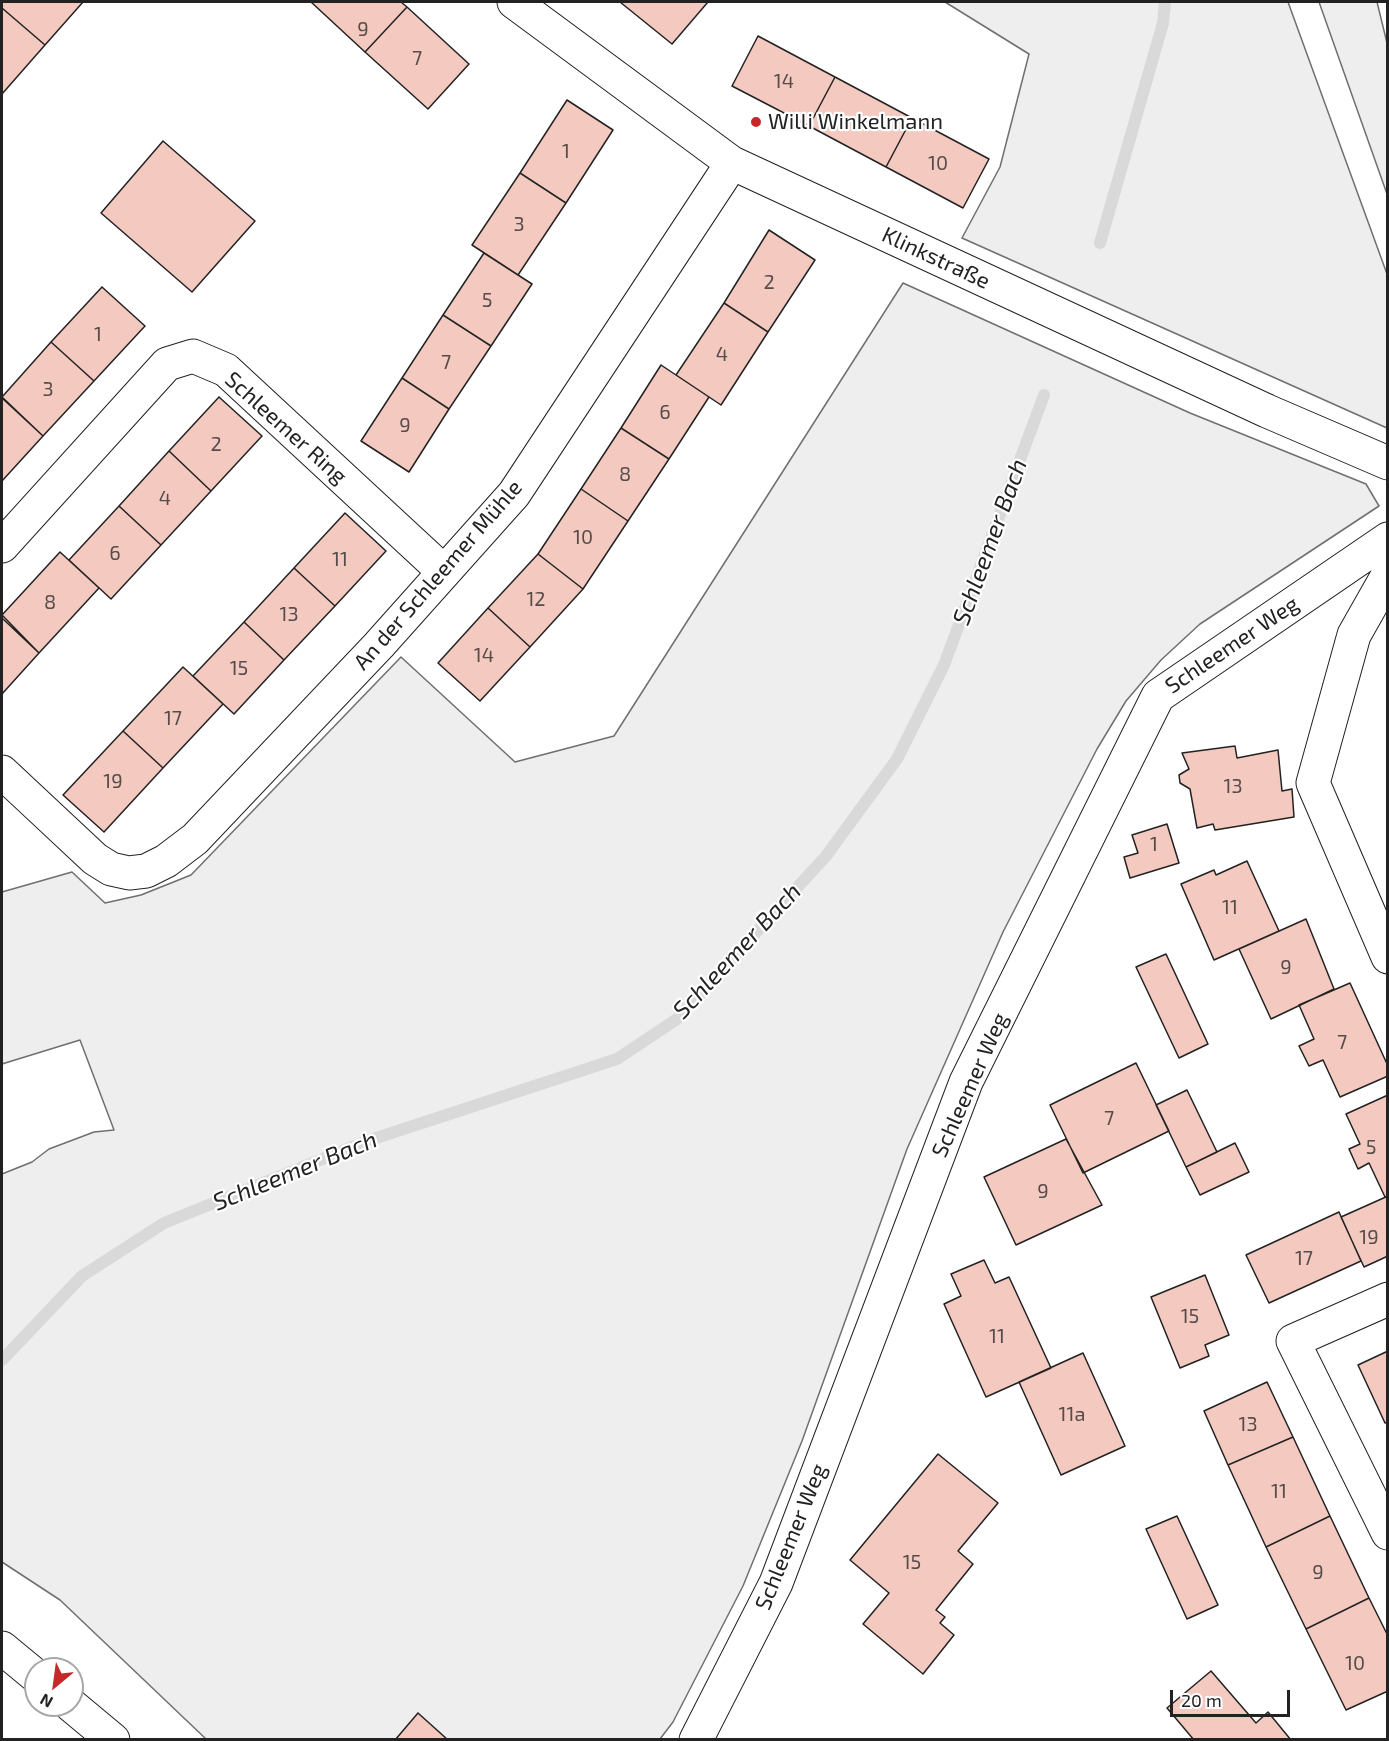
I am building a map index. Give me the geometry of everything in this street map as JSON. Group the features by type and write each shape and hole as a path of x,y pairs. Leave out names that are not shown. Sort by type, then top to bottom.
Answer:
{"street":[{"name":"Klinkstraße","path":"514,2 732,163 1267,411 1388,463"},
{"name":"An der Schleemer Mühle","path":"2,772 95,859 111,869 129,873 146,871 166,861 195,839 379,645 442,571 514,494 732,163"},
{"name":"Schleemer Ring","path":"2,546 167,364 193,356 225,370 442,571"},
{"name":"Schleemer Weg","path":"696,1740 776,1583 966,1082 1158,696 1388,539"},
{"path":"1388,575 1353,635 1313,783 1388,957"},
{"path":"1388,1299 1293,1341 1388,1533"},
{"path":"2,1648 24,1666"},
{"path":"84,1716 113,1740"}],"shaded area":[{"path":"945,2 1288,2 1387,274 1387,428 962,238 1000,167 1029,54"},
{"path":"1319,2 1377,2 1387,43 1387,194"},
{"path":"903,283 1190,413 1366,484 1379,506 1200,624 1161,660 1126,701 1097,749 1003,932 907,1149 802,1441 743,1586 673,1722 660,1739 206,1739 60,1600 2,1562 2,1174 32,1162 49,1149 94,1132 114,1130 80,1040 2,1064 2,892 72,872 105,903 141,895 191,875 401,657 515,762 614,736"}],"building":[{"path":"2,2 83,2 45,45 2,8"},
{"path":"311,2 401,2 407,7 365,52"},
{"path":"620,2 708,2 672,44"},
{"path":"407,7 469,64 428,109 365,52"},
{"path":"2,8 45,45 2,94"},
{"path":"758,36 835,77 809,126 732,86"},
{"path":"835,77 912,118 886,167 809,126"},
{"path":"567,100 613,130 566,203 520,173"},
{"path":"912,118 989,159 963,208 886,167"},
{"path":"163,141 255,221 192,292 101,213"},
{"path":"520,173 566,203 518,275 472,245"},
{"path":"769,230 815,260 768,332 724,303"},
{"path":"484,253 532,284 491,346 443,315"},
{"path":"102,287 145,326 94,381 51,342"},
{"path":"724,303 768,332 721,405 676,375"},
{"path":"443,315 491,346 449,409 402,378"},
{"path":"51,342 94,381 43,436 2,397"},
{"path":"661,365 709,397 669,459 621,428"},
{"path":"402,378 449,409 409,472 361,441"},
{"path":"219,397 262,436 211,491 169,451"},
{"path":"2,398 43,436 2,481"},
{"path":"621,428 669,459 628,521 581,489"},
{"path":"169,451 211,491 161,545 119,506"},
{"path":"581,489 628,521 583,589 538,554"},
{"path":"119,506 161,545 111,599 69,560"},
{"path":"345,513 386,551 335,606 294,568"},
{"path":"60,552 99,588 39,653 2,615"},
{"path":"538,554 583,589 530,647 488,608"},
{"path":"294,568 335,606 284,660 244,622"},
{"path":"488,608 530,647 480,701 438,663"},
{"path":"2,618 39,653 2,694"},
{"path":"244,622 284,660 234,714 193,676"},
{"path":"183,667 223,704 163,768 123,731"},
{"path":"123,731 163,768 104,832 63,795"},
{"path":"1235,746 1237,758 1278,750 1282,791 1292,789 1294,817 1215,830 1213,824 1197,828 1190,789 1180,783 1179,775 1189,769 1182,753"},
{"path":"1167,824 1179,863 1130,878 1124,857 1138,853 1132,835"},
{"path":"1247,861 1279,931 1214,960 1181,884 1214,870 1216,875"},
{"path":"1306,919 1334,989 1271,1019 1239,949"},
{"path":"1166,954 1208,1044 1179,1058 1136,967"},
{"path":"1350,983 1388,1066 1388,1076 1340,1097 1323,1060 1309,1066 1299,1046 1314,1039 1299,1005"},
{"path":"1136,1063 1169,1131 1083,1173 1050,1105"},
{"path":"1187,1090 1217,1152 1186,1167 1156,1105"},
{"path":"1388,1095 1388,1196 1385,1197 1369,1163 1358,1169 1349,1149 1360,1144 1346,1114"},
{"path":"1066,1139 1102,1205 1016,1245 984,1177"},
{"path":"1235,1143 1249,1172 1200,1195 1186,1167"},
{"path":"1388,1196 1388,1256 1364,1267 1341,1217"},
{"path":"1339,1212 1361,1261 1269,1303 1246,1255"},
{"path":"984,1260 995,1283 1009,1277 1051,1368 986,1397 944,1304 961,1296 951,1274"},
{"path":"1205,1275 1229,1335 1205,1345 1209,1356 1180,1368 1151,1297"},
{"path":"1388,1351 1388,1422 1385,1423 1358,1365"},
{"path":"1083,1353 1125,1446 1061,1475 1019,1382"},
{"path":"1267,1382 1293,1437 1228,1465 1204,1411"},
{"path":"1293,1437 1330,1516 1266,1547 1228,1465"},
{"path":"938,1454 998,1503 958,1551 973,1564 936,1610 945,1617 940,1623 954,1635 923,1674 863,1624 889,1593 850,1560"},
{"path":"1177,1516 1218,1605 1187,1619 1146,1529"},
{"path":"1330,1516 1369,1598 1306,1629 1266,1547"},
{"path":"1369,1598 1388,1636 1388,1691 1346,1710 1306,1629"},
{"path":"1211,1671 1256,1723 1268,1712 1291,1740 1194,1740 1167,1708"},
{"path":"418,1713 448,1740 395,1740"}],"waterway":[{"name":"Schleemer Bach","path":"1100,243 1163,23 1165,2"},
{"name":"Schleemer Bach","path":"2,1360 82,1276 164,1223 367,1141 617,1059 677,1019 826,856 897,759 944,665 1044,395"}],"place":[{"name":"Willi Winkelmann","path":"756,122"}]}
